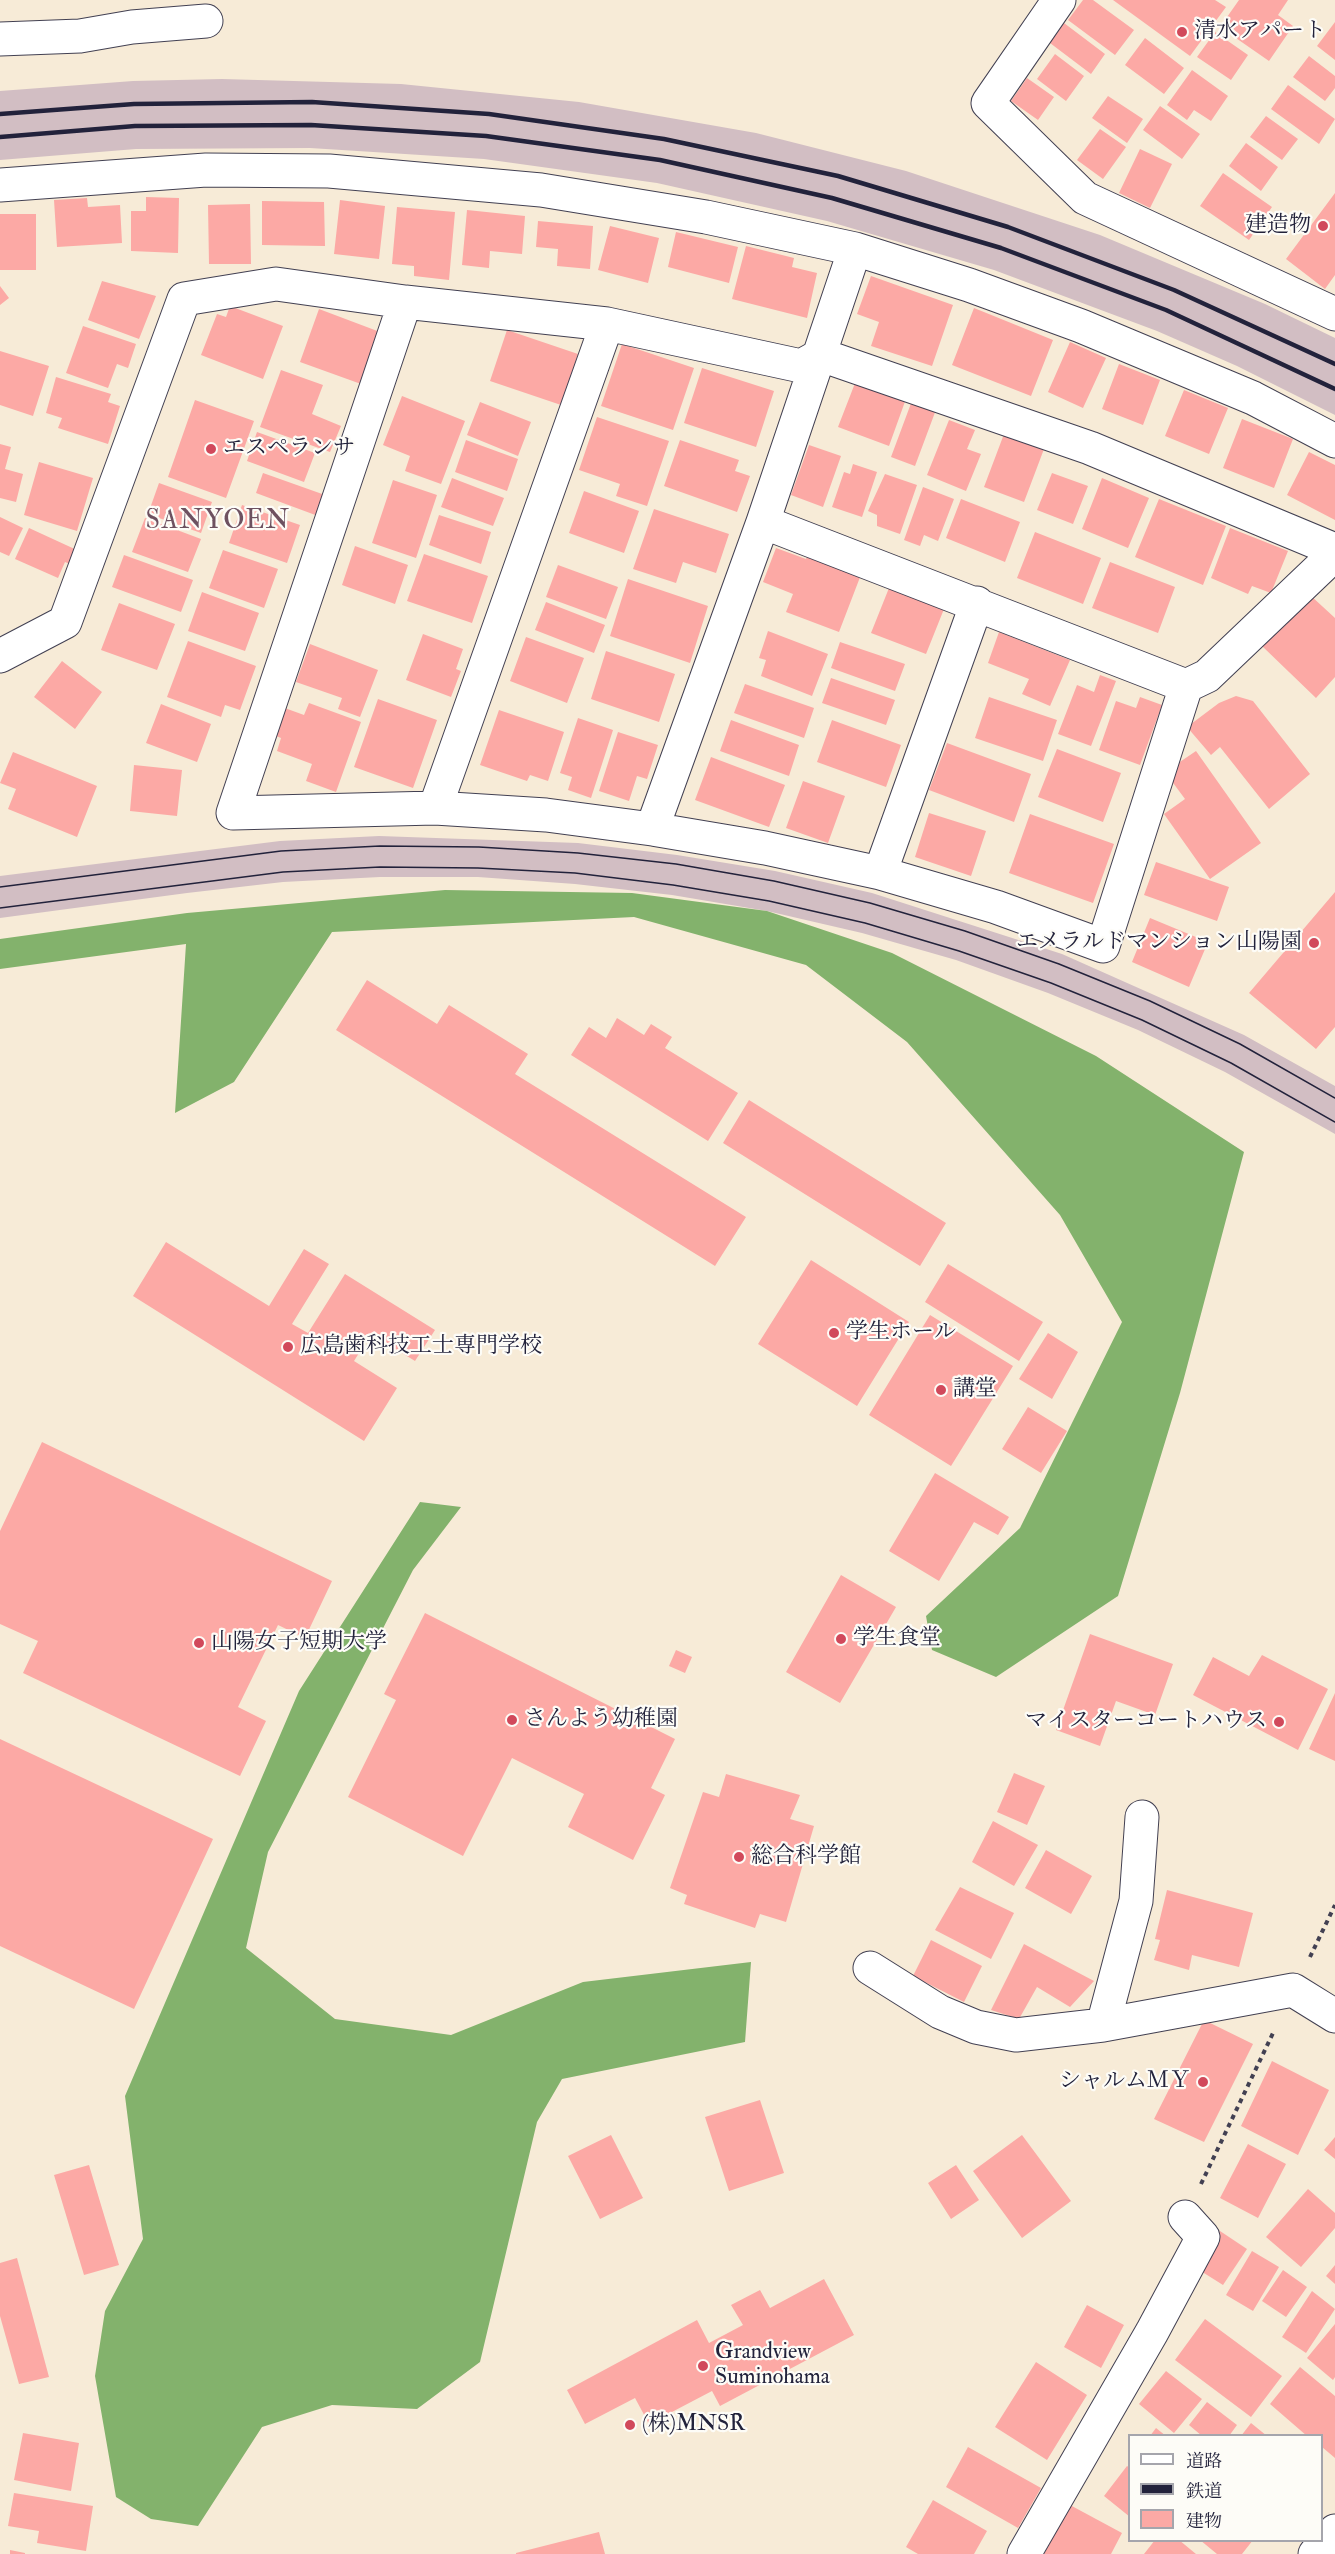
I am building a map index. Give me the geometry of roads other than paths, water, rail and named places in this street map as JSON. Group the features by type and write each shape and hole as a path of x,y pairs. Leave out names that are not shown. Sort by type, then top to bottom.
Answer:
{"street":[{"path":"1059,0 988,103 1085,198 1335,314"},
{"path":"0,39 81,36 130,14 206,21"},
{"path":"0,185 206,170 329,171 541,190 706,217 855,249 969,285 1081,326 1253,398 1335,441"},
{"path":"652,829 763,522 855,249"},
{"path":"0,656 65,622 184,299 276,284 405,303 607,324 801,366 821,355 1090,448 1335,552 1207,676 1186,686 1103,946 996,907 880,873 765,848 652,829 546,815 435,808 233,813 405,303"},
{"path":"435,808 607,324"},
{"path":"763,522 1186,686"},
{"path":"880,873 976,603"},
{"path":"1102,2025 1136,1901 1142,1817"},
{"path":"870,1968 940,2012 976,2027 1016,2035 1102,2025 1293,1990 1335,2016"},
{"path":"1024,2554 1152,2332 1203,2237 1185,2217"},
{"path":"1315,2554 1335,2531"}],"tram line":[{"path":"0,887 281,851 380,846 479,847 578,853 676,864 774,881 870,903 965,931 1059,964 1150,1001 1240,1044 1335,1098"},
{"path":"0,908 283,872 380,867 478,868 575,873 673,885 769,901 865,923 959,951 1051,983 1142,1020 1231,1063 1335,1122"}],"railway":[{"path":"0,114 134,104 312,102 489,114 664,139 838,176 1008,227 1174,290 1335,364"},
{"path":"0,137 135,126 311,125 486,136 660,160 832,198 1001,248 1166,310 1335,389"}],"place":[{"name":"清水アパート","path":"1182,32"},
{"name":"建造物","path":"1323,226"},
{"name":"エスペランサ","path":"211,449"},
{"name":"エメラルドマンション山陽園","path":"1314,943"},
{"name":"学生ホール","path":"834,1333"},
{"name":"広島歯科技工士専門学校","path":"288,1347"},
{"name":"講堂","path":"941,1390"},
{"name":"学生食堂","path":"841,1639"},
{"name":"山陽女子短期大学","path":"199,1643"},
{"name":"さんよう幼稚園","path":"512,1720"},
{"name":"マイスターコートハウス","path":"1279,1722"},
{"name":"総合科学館","path":"739,1857"},
{"name":"シャルムＭＹ","path":"1203,2082"},
{"name":"Grandview Suminohama","path":"703,2366"},
{"name":"(株)MNSR","path":"630,2425"}],"district":[{"name":"SANYOEN","path":"218,522"}]}
